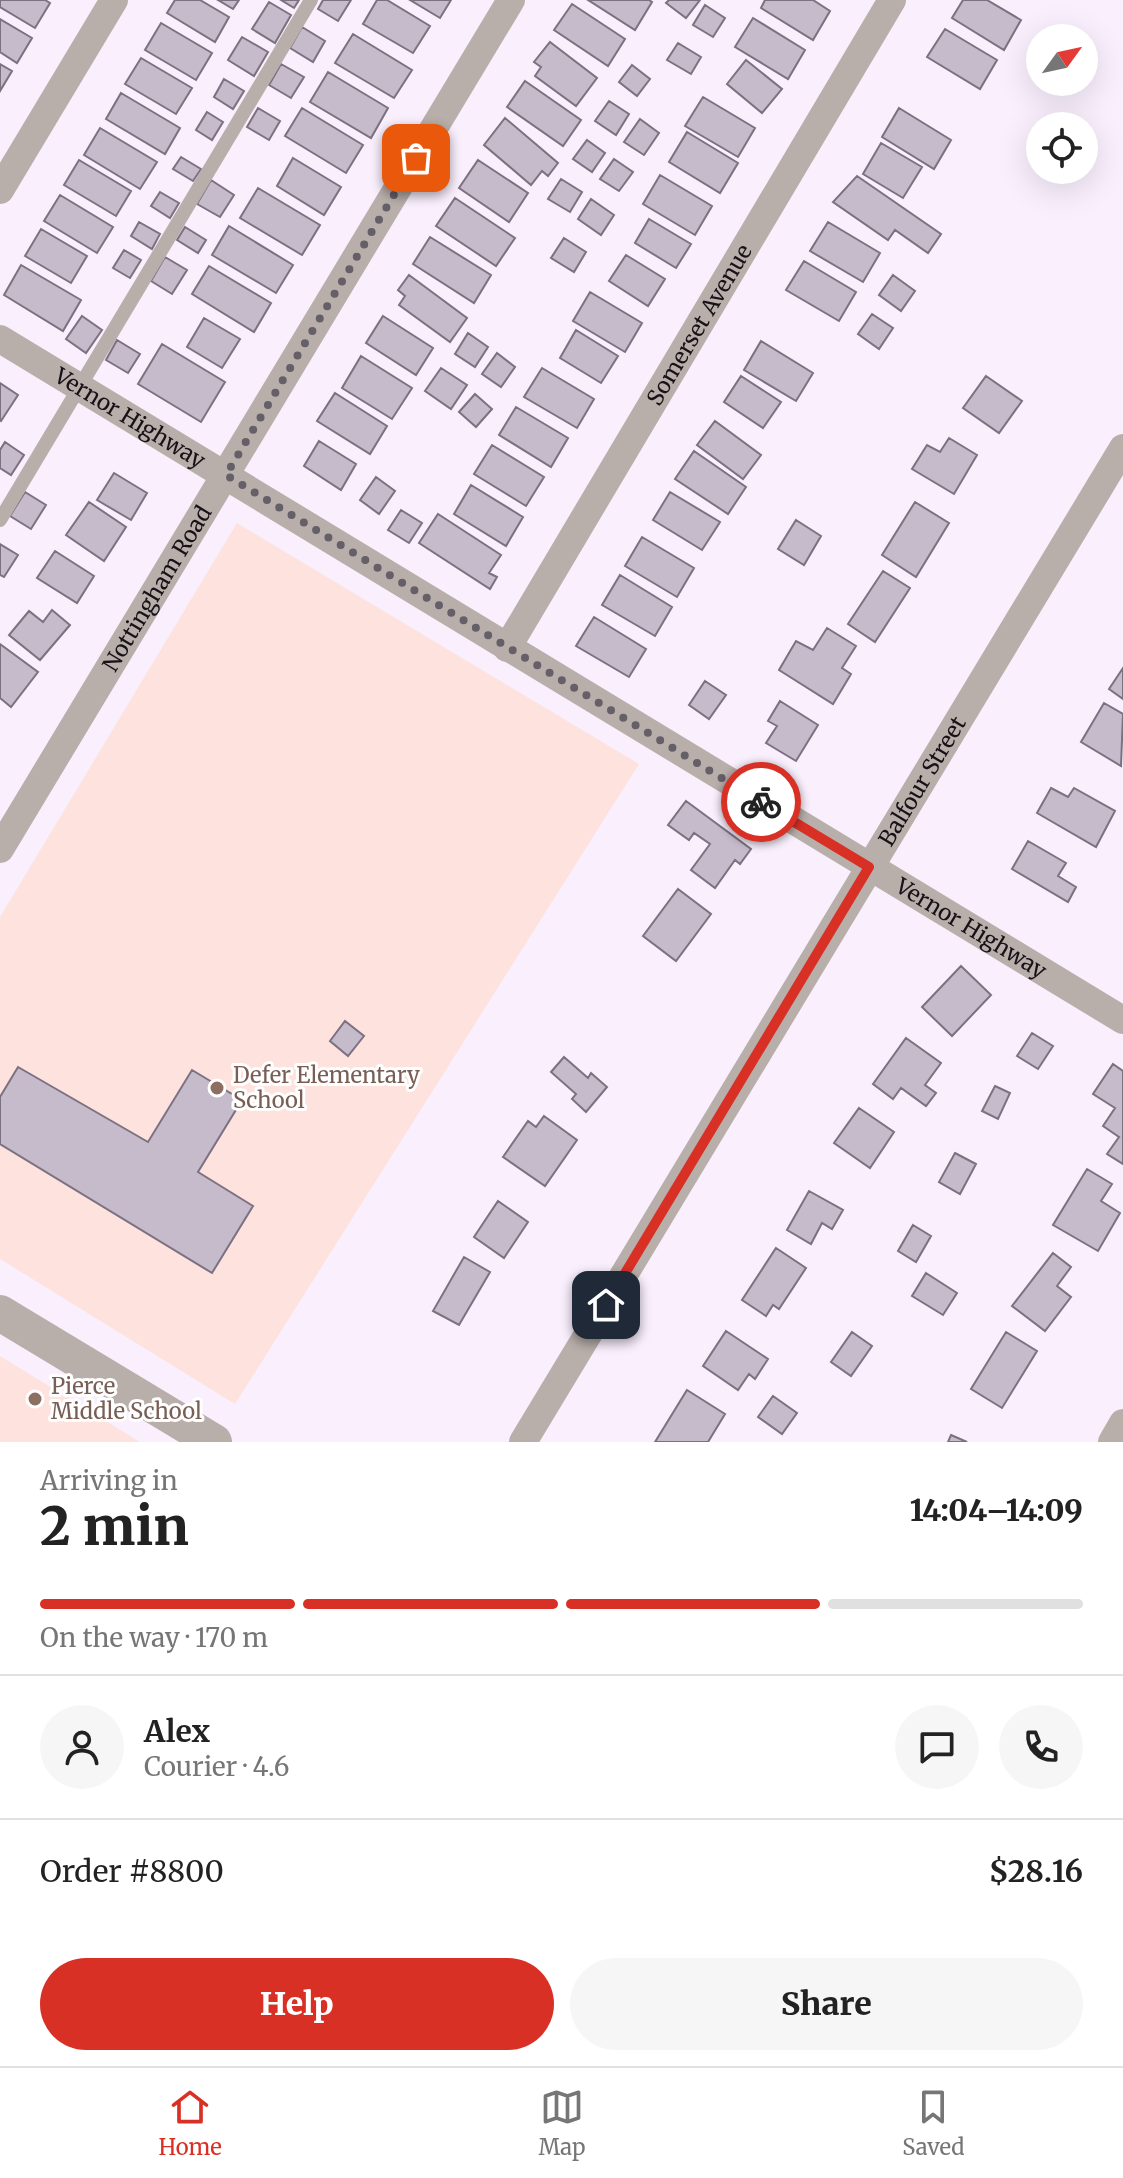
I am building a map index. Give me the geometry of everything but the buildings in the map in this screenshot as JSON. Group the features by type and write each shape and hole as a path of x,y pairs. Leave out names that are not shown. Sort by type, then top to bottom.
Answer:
{"street":[{"path":"0,190 114,0"},
{"name":"Nottingham Road","path":"0,849 511,0"},
{"name":"Somerset Avenue","path":"507,648 892,0"},
{"name":"Vernor Highway","path":"0,339 1123,1020"},
{"name":"Balfour Street","path":"523,1442 1123,448"},
{"path":"0,1313 214,1442"},
{"path":"1112,1442 1123,1423"}],"lane":[{"path":"0,520 311,0"}],"shaded area":[{"name":"Defer Elementary School","path":"237,523 639,764 235,1404 0,1259 0,917"},
{"name":"Pierce Middle School","path":"0,1356 140,1442 0,1442"}],"way so far":[{"path":"416,158 226,475 761,802"}],"place":[{"name":"Defer Elementary School","path":"217,1088"},
{"name":"Pierce Middle School","path":"35,1399"}],"route":[{"path":"606,1305 869,867 761,802"}]}
